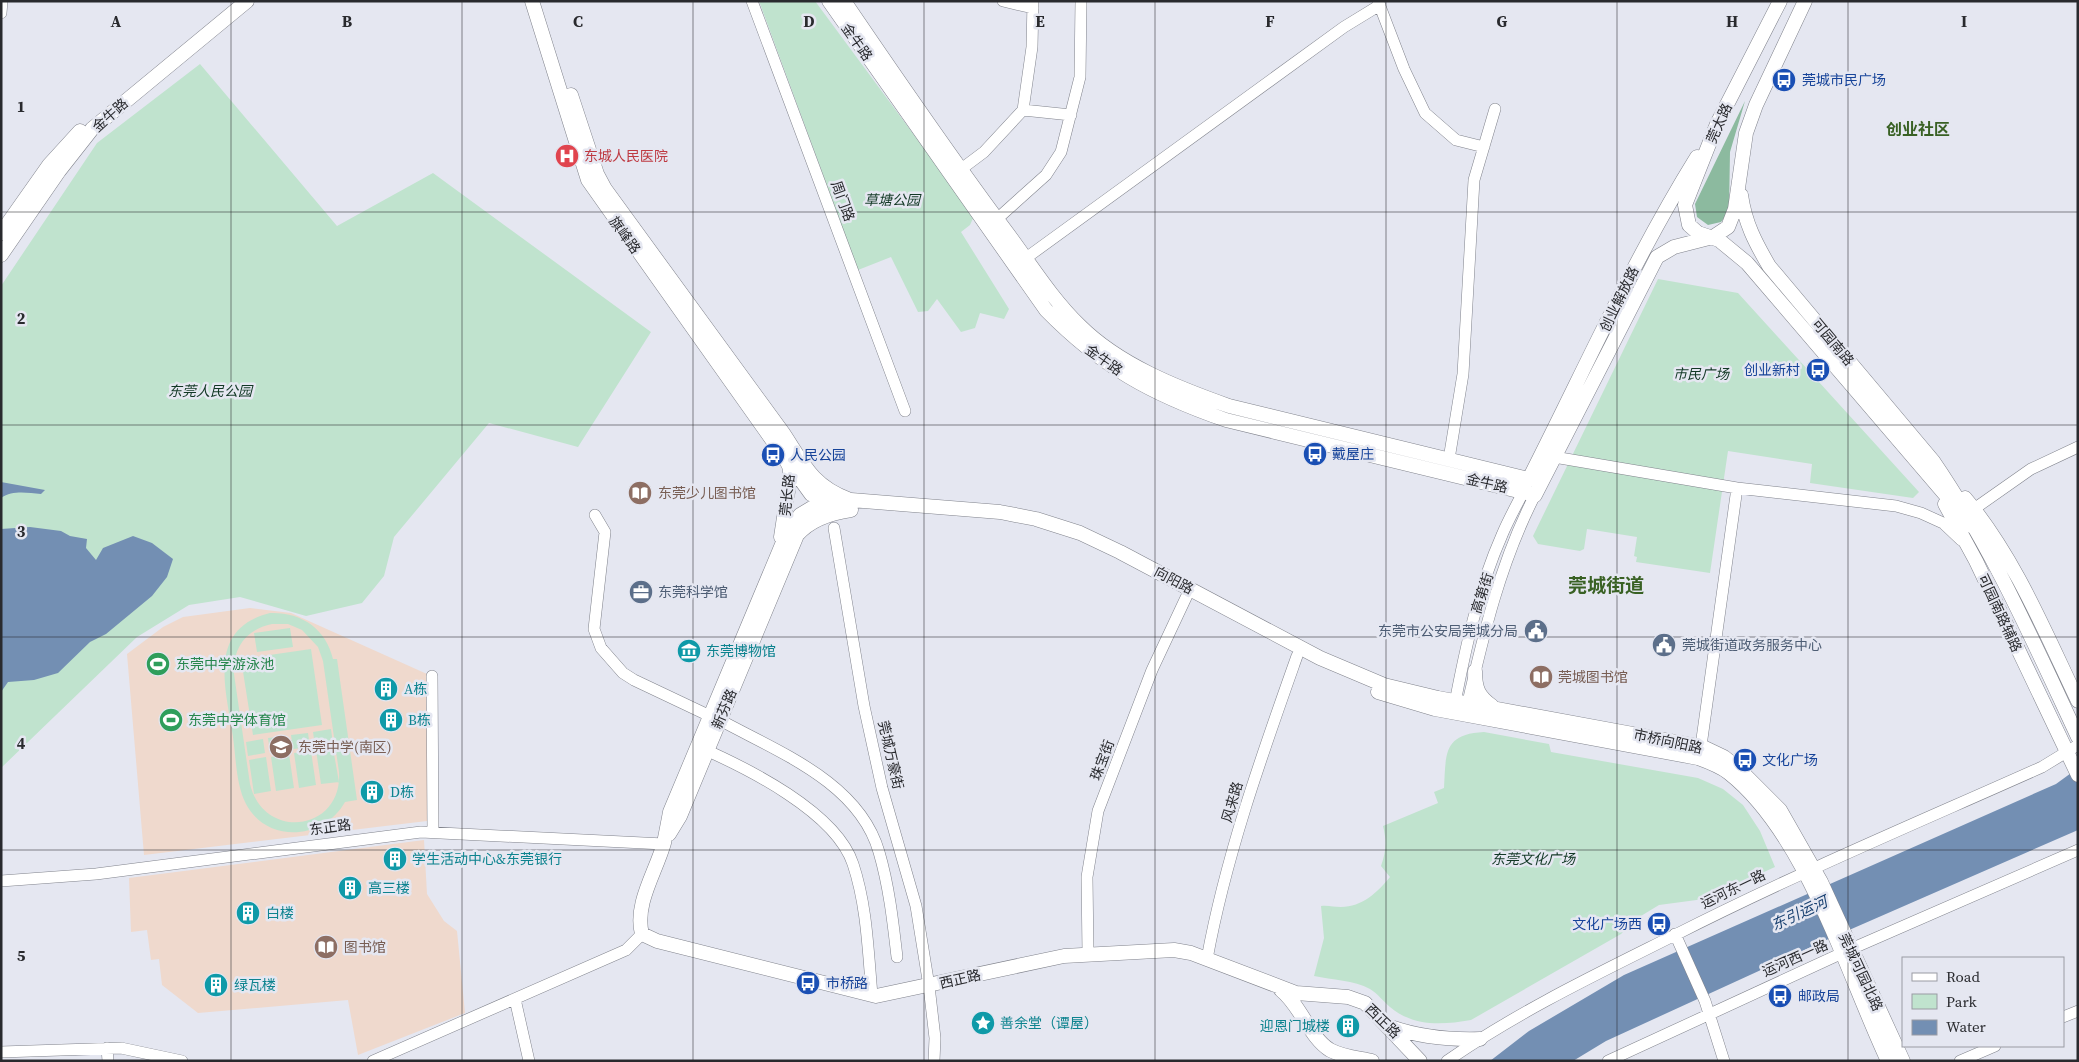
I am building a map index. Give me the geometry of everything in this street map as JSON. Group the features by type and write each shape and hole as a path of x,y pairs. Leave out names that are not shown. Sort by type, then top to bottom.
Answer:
{"main road":[{"path":"1,233 50,165 87,122 233,1"},
{"name":"金牛路","path":"1,255 59,171 92,129 247,1"},
{"name":"旗峰路","path":"532,1 588,180 778,437"},
{"name":"旗峰路","path":"541,1 597,174 605,189 778,437"},
{"name":"金牛路","path":"829,1 1046,310 1074,338 1101,359 1146,387 1176,402 1226,420 1532,487"},
{"path":"844,1 960,170 1057,300 1080,327 1106,347 1180,389 1229,406 1449,459 1532,487"},
{"name":"莞太路","path":"1713,237 1698,233 1689,225 1685,205 1717,124 1780,1"},
{"name":"莞太路","path":"1740,182 1746,133 1756,105 1805,1"},
{"name":"创业解放路","path":"1532,487 1657,225 1717,124"},
{"path":"1713,237 1728,227 1733,218 1740,182"},
{"name":"可园南路","path":"1740,182 1744,216 1751,236 1769,266 1934,462 1945,488"},
{"name":"创业解放路","path":"1532,487 1554,456 1646,274 1657,257 1674,246 1713,237"},
{"name":"可园南路","path":"1713,237 1739,255 1918,464 1945,488"},
{"path":"1696,242 1739,255"},
{"name":"莞长路","path":"778,437 792,455 778,554"},
{"path":"792,455 798,477 811,494 824,503"},
{"path":"792,455 820,485 851,505"},
{"name":"可园南路辅路","path":"1934,462 1974,509 1998,543 2026,594 2078,701"},
{"name":"可园南路辅路","path":"1918,464 1943,500 1972,554 2072,749 2076,771"},
{"path":"776,570 789,529 798,477"},
{"path":"1945,488 1972,527 2013,599 2078,737"},
{"path":"776,570 778,554 789,529 800,515 824,503 851,505"},
{"path":"776,570 803,528 851,505"},
{"name":"向阳路","path":"851,505 999,521 1035,528 1077,541 1329,662 1384,685 1460,708"},
{"name":"新芬路","path":"642,934 639,923 642,908 664,844 670,812 702,749 776,570"},
{"name":"向阳路","path":"1188,593 1297,656 1381,693 1486,711"},
{"path":"1475,671 1475,686 1486,711"},
{"name":"市桥向阳路","path":"1486,711 1700,752 1748,791 1772,817 1816,884"},
{"name":"莞城可园北路","path":"1816,884 1846,951 1903,1061"},
{"name":"西正路","path":"642,934 657,941 872,995 889,995 1042,960 1088,953 1174,950 1207,959 1279,988 1309,996 1358,1000 1366,1003 1420,1061"},
{"name":"莞城可园北路","path":"1846,951 1888,1061"},
{"name":"西正路","path":"1279,988 1296,1004 1325,1046 1353,1059 1372,1061"},
{"path":"1390,1027 1429,1037 1458,1040 1480,1039"}],"street":[{"path":"1,13 2,1"},
{"name":"周门路","path":"752,1 905,411"},
{"path":"960,170 984,152 1023,110 1032,47 1033,4 1003,1"},
{"path":"997,219 1051,167 1061,152 1080,77 1081,1"},
{"path":"1026,258 1379,3 1404,69 1425,113 1456,140 1484,147"},
{"path":"1449,459 1464,374 1474,180 1495,109"},
{"path":"1023,110 1071,115"},
{"path":"1974,509 2031,469 2078,447"},
{"path":"1554,456 1737,488 1896,506 1921,513 1943,523 1957,535 1972,554"},
{"name":"高第街","path":"1460,708 1475,671 1508,554 1532,487"},
{"name":"高第街","path":"1460,708 1471,630 1482,593 1502,536 1532,487"},
{"path":"1700,752 1737,488"},
{"path":"595,515 605,532 594,629 601,648 623,673 634,680 715,718 810,770 840,793 859,813 879,851 890,906 897,957"},
{"name":"莞城万豪街","path":"834,528 864,706 882,788 916,906 929,986 934,1038 934,1061"},
{"name":"珠宝街","path":"1088,953 1087,877 1098,811 1152,670 1188,593"},
{"name":"风来路","path":"1207,959 1219,906 1253,782 1297,656"},
{"path":"432,676 433,831"},
{"path":"702,749 731,761 792,797 825,823 842,843 853,862 864,907 872,995"},
{"name":"运河东一路","path":"1447,1061 1458,1056 1480,1039 1555,995 1675,934 1808,870 2042,767 2072,749"},
{"name":"东正路","path":"1,880 96,874 354,839 433,831 664,844"},
{"name":"运河西一路","path":"1608,1061 1846,951 2078,850"},
{"path":"372,1061 626,950 642,934"},
{"path":"1675,934 1705,1002 1724,1061"},
{"path":"515,999 528,1061"},
{"path":"2064,1017 2078,1011"},
{"path":"1960,1061 1994,1047"},
{"path":"107,1048 108,1061"},
{"path":"1,1052 107,1048 153,1053 182,1061"}],"shaded area":[{"name":"东莞中学(南区)","path":"250,608 291,613 427,674 427,821 144,855 127,654 163,627 183,617"},
{"path":"424,840 427,894 444,921 457,931 465,1013 358,1055 348,1000 198,1013 162,985 159,959 151,960 147,930 131,932 129,878"}],"green space":[{"name":"草塘公园","path":"759,1 815,1 974,216 970,225 961,232 1009,309 1004,319 980,313 975,328 961,332 937,299 928,311 918,312 891,257 858,270"},
{"name":"东莞人民公园","path":"200,64 337,226 433,173 651,332 578,447 489,423 394,537 384,576 362,603 306,616 240,597 189,605 137,637 1,768 1,286 97,143"},
{"path":"1745,101 1730,152 1729,212 1721,222 1708,225 1697,217 1695,204"},
{"name":"市民广场","path":"1658,279 1738,293 1919,492 1913,498 1810,483 1812,464 1728,451 1710,573 1636,562 1637,557 1634,556 1637,537 1587,529 1584,549 1580,551 1538,544 1533,536"},
{"path":"270,613 282,613 302,619 311,624 325,639 333,659 337,659 357,800 345,802 336,815 324,824 310,830 296,832 281,831 267,826 255,817 246,804 240,788 227,700 225,663 228,647 236,632 250,621","holes":["272,624 288,624 302,630 318,647 323,661 339,772 337,792 329,807 316,817 301,822 285,821 270,815 258,803 250,784 234,674 236,656 248,635 255,630"]},
{"path":"290,628 293,647 257,652 254,633"},
{"path":"311,649 322,725 253,735 241,659"},
{"path":"331,729 333,744 315,746 313,732"},
{"name":"东莞文化广场","path":"1484,732 1549,744 1551,752 1698,778 1723,789 1743,805 1760,831 1775,867 1704,899 1659,905 1636,919 1621,934 1471,1020 1449,1023 1419,1021 1399,1014 1373,991 1364,986 1314,976 1324,938 1321,906 1341,907 1356,904 1369,898 1380,888 1390,877 1381,866 1385,846 1383,826 1438,803 1434,792 1444,788 1445,765 1449,748 1461,737"},
{"path":"308,733 310,747 293,749 291,735"},
{"path":"286,736 288,750 270,752 268,738"},
{"path":"263,739 265,753 248,756 246,742"},
{"path":"333,748 339,782 321,784 316,750"},
{"path":"311,751 316,785 299,788 294,753"},
{"path":"289,754 294,788 276,791 271,757"},
{"path":"266,757 271,791 254,794 249,760"}],"water":[{"path":"1,482 45,490 41,494 15,493 1,498"},
{"path":"30,527 61,531 70,536 87,539 86,548 96,560 103,548 133,536 152,543 173,559 167,577 152,596 106,634 90,642 58,673 34,680 8,682 1,692 1,529"},
{"name":"东引运河","path":"2078,768 2078,830 1824,941 1606,1041 1573,1061 1490,1061 1529,1031 1624,975 2056,784"}],"place":[{"name":"莞城市民广场","path":"1784,80"},
{"name":"东城人民医院","path":"567,156"},
{"name":"创业新村","path":"1818,370"},
{"name":"戴屋庄","path":"1315,454"},
{"name":"人民公园","path":"773,455"},
{"name":"东莞少儿图书馆","path":"640,493"},
{"name":"东莞科学馆","path":"641,592"},
{"name":"东莞市公安局莞城分局","path":"1536,631"},
{"name":"莞城街道政务服务中心","path":"1664,645"},
{"name":"东莞博物馆","path":"689,651"},
{"name":"东莞中学游泳池","path":"158,664"},
{"name":"莞城图书馆","path":"1541,677"},
{"name":"A栋","path":"386,689"},
{"name":"东莞中学体育馆","path":"171,720"},
{"name":"B栋","path":"391,720"},
{"name":"东莞中学(南区)","path":"281,747"},
{"name":"文化广场","path":"1745,760"},
{"name":"D栋","path":"372,792"},
{"name":"学生活动中心&东莞银行","path":"395,859"},
{"name":"高三楼","path":"350,888"},
{"name":"白楼","path":"248,913"},
{"name":"文化广场西","path":"1659,924"},
{"name":"图书馆","path":"326,947"},
{"name":"市桥路","path":"808,983"},
{"name":"绿瓦楼","path":"216,985"},
{"name":"邮政局","path":"1780,996"},
{"name":"善余堂（谭屋）","path":"983,1023"},
{"name":"迎恩门城楼","path":"1348,1026"}],"district":[{"name":"创业社区","path":"1918,129"},
{"name":"莞城街道","path":"1606,585"}]}
